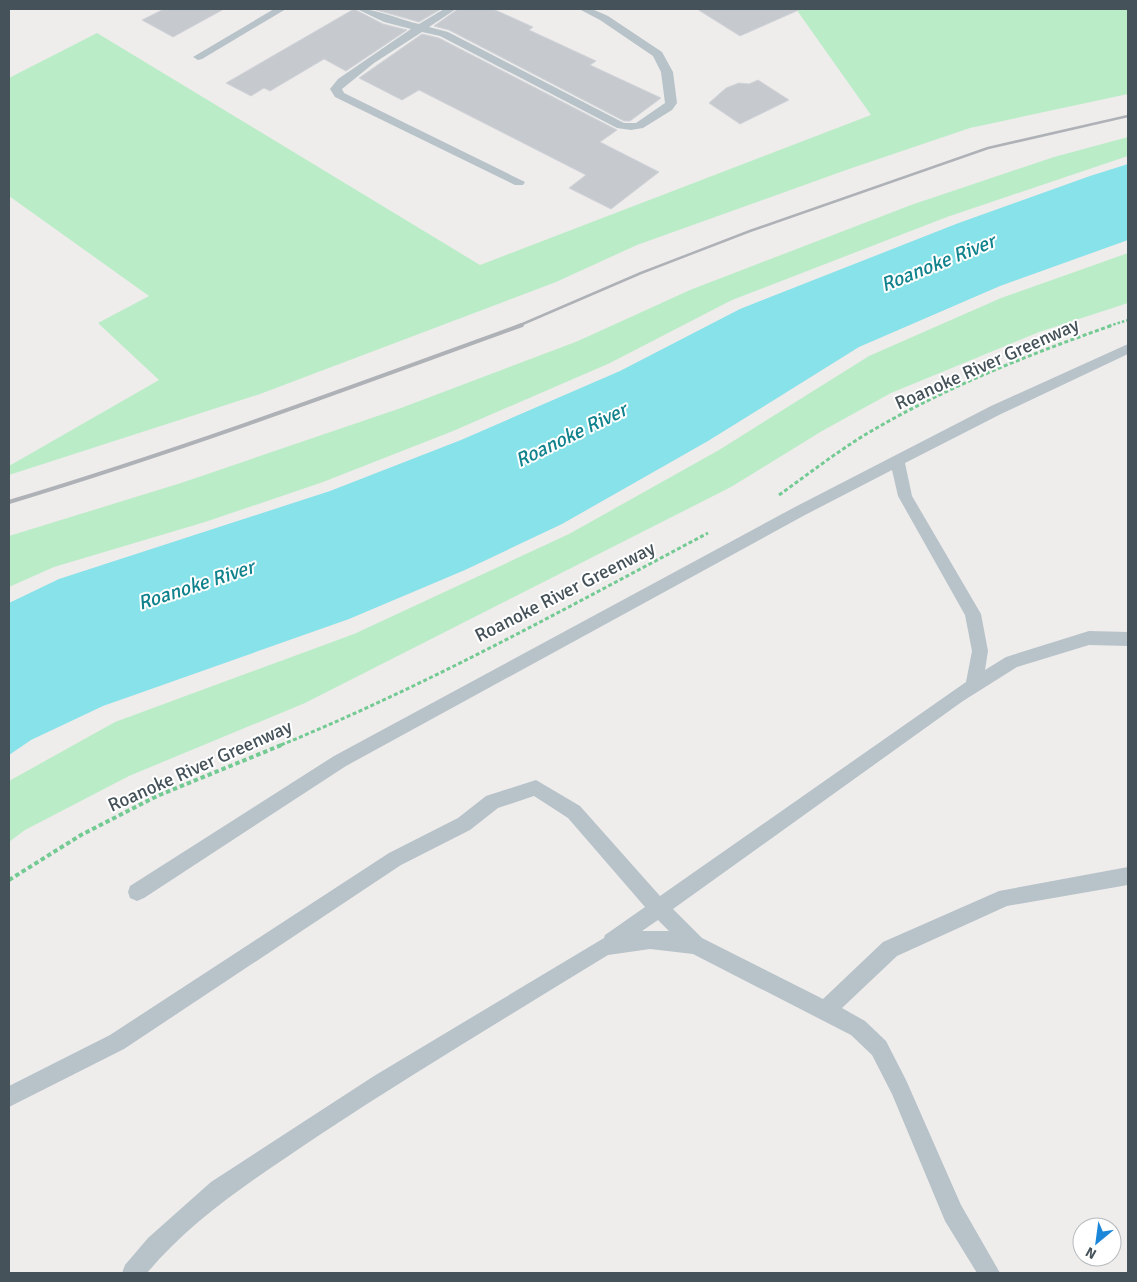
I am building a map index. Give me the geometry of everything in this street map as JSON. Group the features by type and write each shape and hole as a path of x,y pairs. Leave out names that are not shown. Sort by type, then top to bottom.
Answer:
{"lane":[{"path":"198,56 281,9"},
{"path":"362,9 388,20 452,38 621,126 631,128 639,126 668,108 671,103 671,88 667,72 658,54 604,18 584,9"},
{"path":"451,9 338,84 336,90 340,95 519,182"},
{"path":"137,892 340,761 800,511 996,410 1128,349"},
{"path":"897,461 905,496 973,614 980,651 974,685"},
{"path":"133,1273 156,1246 219,1190 380,1083 600,950 974,685 1012,662 1090,638 1128,639"},
{"path":"9,1097 117,1042 395,859 464,824 492,802 536,788 574,812 658,908 695,945"},
{"path":"825,1011 890,949 1006,897 1128,876"},
{"path":"600,950 635,939 668,939 695,945 858,1028 879,1048 899,1087 953,1214 989,1273"}],"path":[{"name":"Roanoke River Greenway","path":"774,499 863,437 936,397 1023,359 1128,320"},
{"name":"Roanoke River Greenway","path":"9,880 81,836 157,796 338,720 502,640 712,531"}],"green space":[{"path":"796,9 1128,9 1128,94 970,128 849,169 637,245 556,282 260,394 9,475 9,466 159,380 98,323 149,296 9,196 9,78 97,33 480,265 871,115"},
{"path":"1128,137 1128,156 947,217 732,300 610,363 453,431 323,482 205,522 54,567 9,587 9,536 181,483 401,408 578,341 690,290 911,205 1054,157"},
{"path":"1128,253 1128,303 1039,332 891,393 822,431 731,487 305,703 129,776 25,830 9,842 9,781 115,722 354,634 569,534 719,450 869,356 1001,298"}],"water":[{"name":"Roanoke River","path":"1128,164 1128,240 1000,286 859,347 708,441 562,524 465,570 349,619 103,706 31,740 9,755 9,603 59,579 330,491 461,440 620,371 740,309 956,224"}],"building":[{"path":"164,9 224,9 173,37 142,20"},
{"path":"354,9 383,24 407,30 346,71 324,59 270,91 264,88 251,96 226,83"},
{"path":"373,9 441,9 419,22"},
{"path":"458,9 493,9 533,27 529,30 596,61 590,65 661,98 630,121 624,121 449,30 434,26"},
{"path":"697,9 801,9 740,36"},
{"path":"422,34 439,38 617,130 600,142 659,172 611,209 569,188 586,175 419,90 402,100 359,78"},
{"path":"758,80 789,100 740,124 709,103 726,88 739,83 749,84"}],"railway":[{"path":"518,326 641,273 750,231 988,148 1128,116"},
{"path":"9,502 138,461 331,395 522,325"}]}
